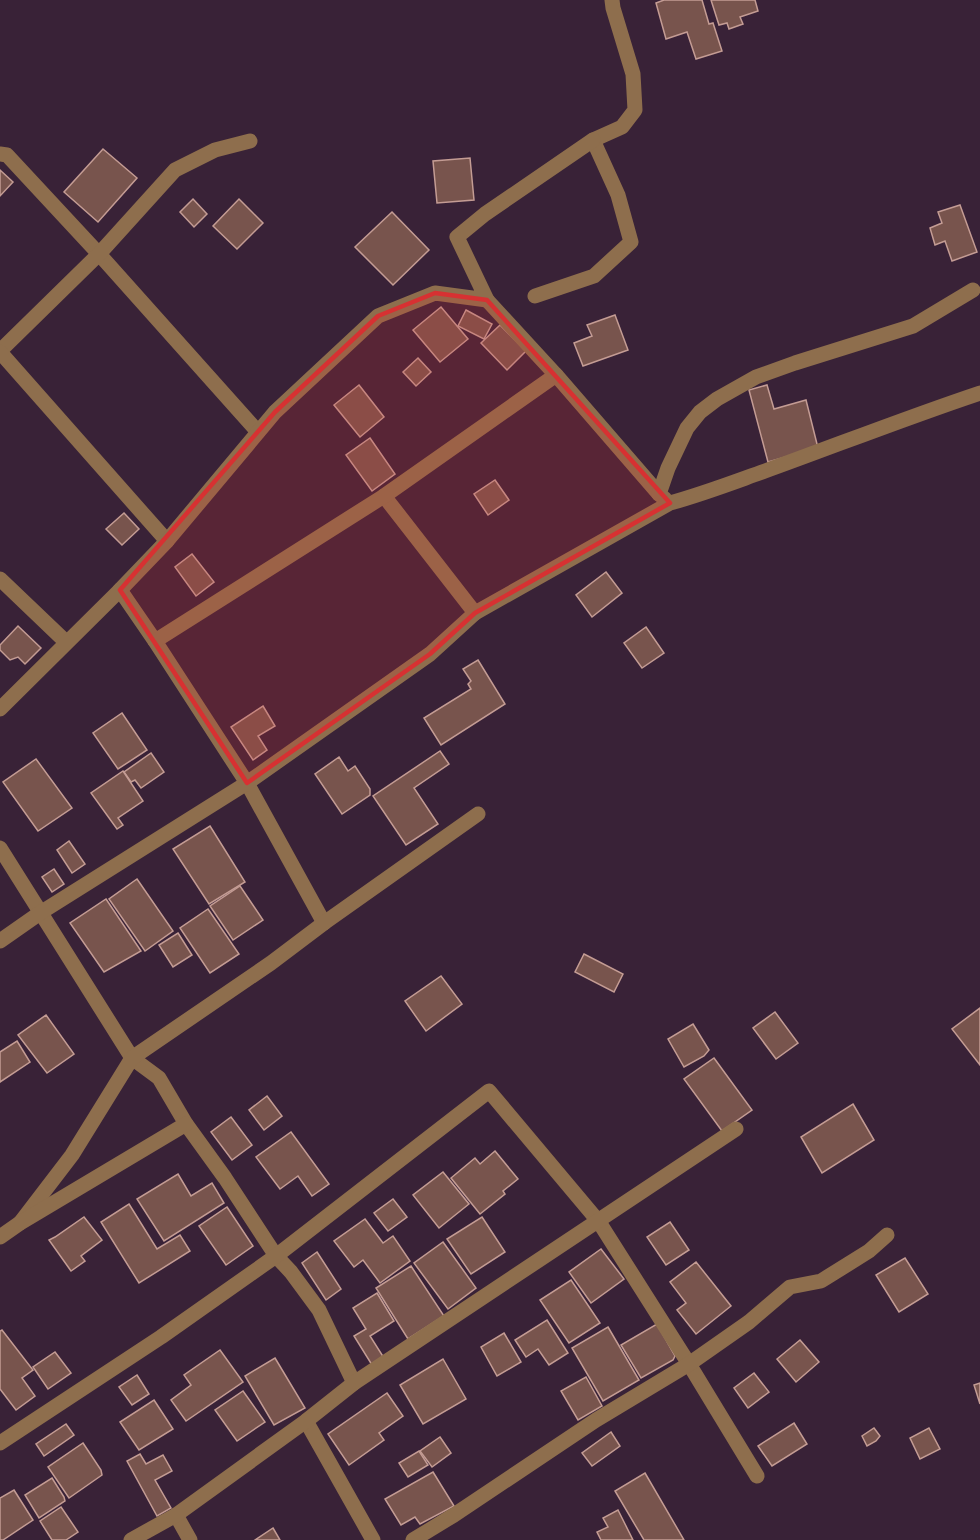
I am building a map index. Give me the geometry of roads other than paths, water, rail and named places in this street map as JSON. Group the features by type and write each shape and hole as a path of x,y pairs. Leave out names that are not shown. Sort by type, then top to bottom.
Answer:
{"street":[{"path":"612,0 633,74 635,110 622,127 593,140 485,214 457,237 487,300 665,498"},
{"path":"535,296 594,276 631,242 618,195 593,140"},
{"path":"167,541 0,351 99,254 175,170 215,150 250,141"},
{"path":"0,154 7,155 99,254 258,432"},
{"path":"665,498 668,468 687,428 700,412 717,399 756,377 913,326 973,290"},
{"path":"0,709 120,591 167,541 275,412 378,316 435,293 487,300"},
{"path":"155,641 384,496 556,375"},
{"path":"0,941 40,913 247,783 430,654 475,613 665,498 701,494 980,393"},
{"path":"384,496 475,613"},
{"path":"0,579 66,642"},
{"path":"120,591 247,783 324,922"},
{"path":"20,1223 72,1155 132,1058 271,963 324,922 478,814"},
{"path":"0,848 132,1058 159,1078 186,1124 225,1178 276,1256 319,1310 354,1383"},
{"path":"0,1443 161,1337 276,1256 489,1091 599,1222 757,1476"},
{"path":"0,1237 186,1124"},
{"path":"131,1540 176,1515 306,1421 354,1383 736,1129"},
{"path":"413,1540 596,1420 689,1364 749,1322 790,1287 821,1281 869,1251 887,1235"},
{"path":"306,1421 373,1540"},
{"path":"176,1515 190,1540"}]}
